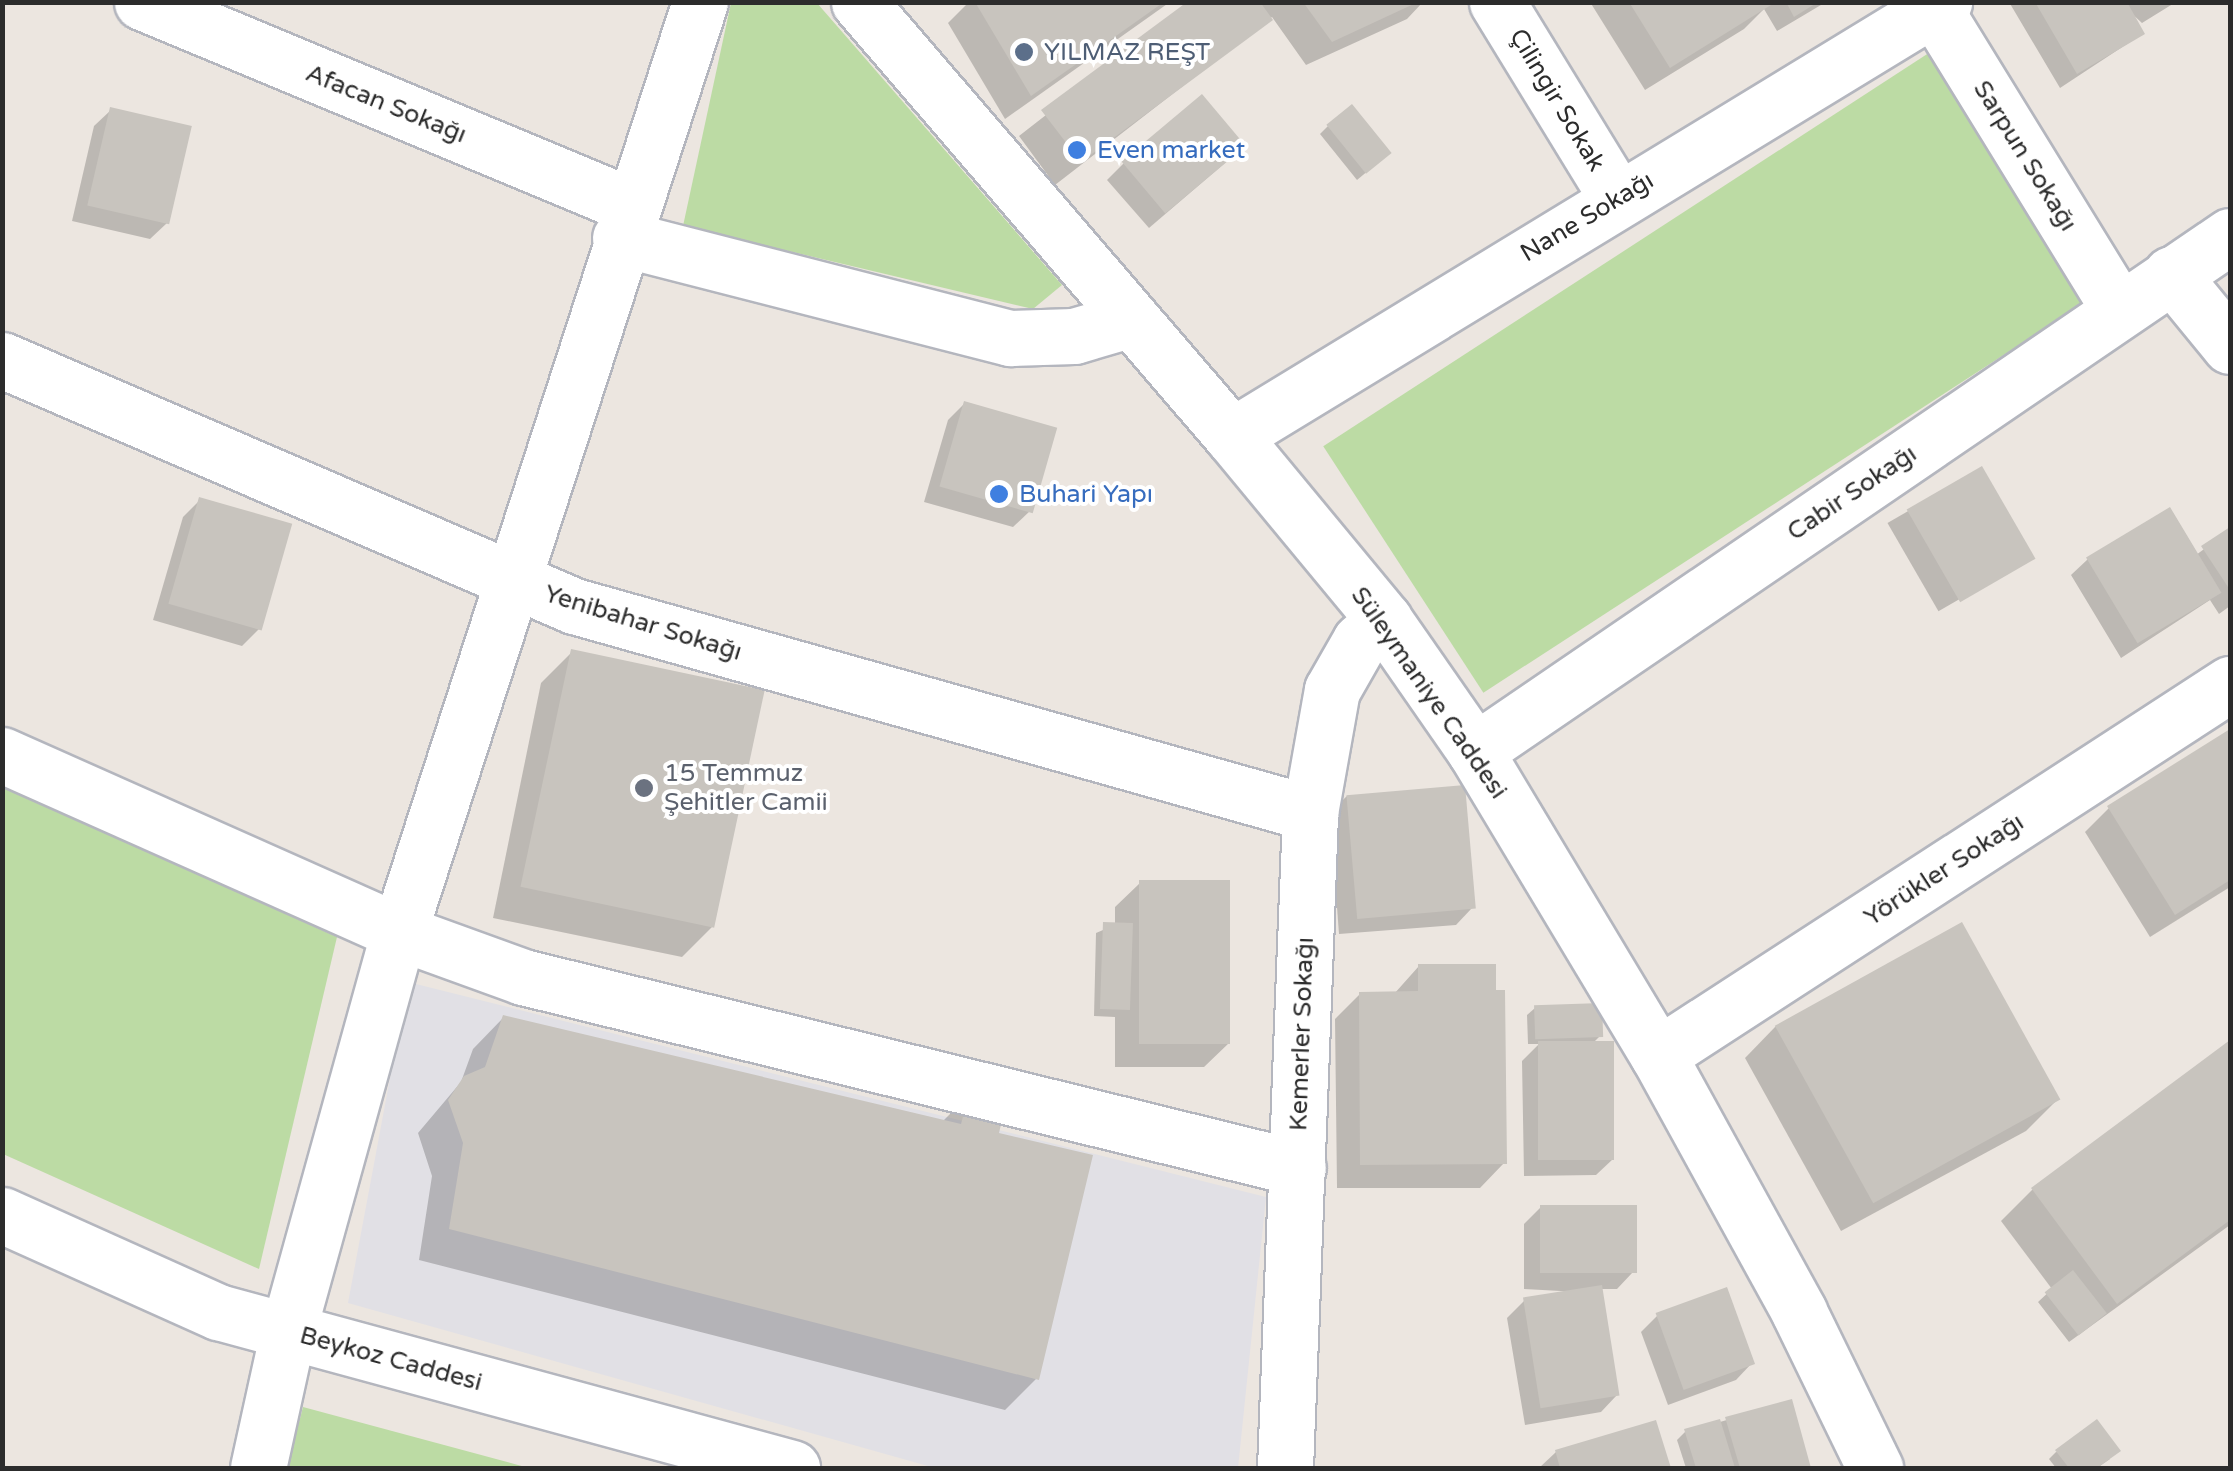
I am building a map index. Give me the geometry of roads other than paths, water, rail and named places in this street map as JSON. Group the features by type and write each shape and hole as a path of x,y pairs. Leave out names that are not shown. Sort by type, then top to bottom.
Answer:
{"street":[{"name":"Afacan Sokağı","path":"142,2 626,221 1010,338 1074,336 1132,319"},
{"path":"258,1468 288,1331 399,932 700,2"},
{"name":"Süleymaniye Caddesi","path":"859,2 1232,436 1384,620 1475,751 1658,1055 1799,1312 1875,1468"},
{"name":"Çilingir Sokak","path":"1497,2 1617,198"},
{"name":"Nane Sokağı","path":"1232,436 1936,5"},
{"name":"Sarpun Sokağı","path":"1936,5 2120,309"},
{"name":"Cabir Sokağı","path":"1475,751 2230,236"},
{"path":"2172,274 2230,346"},
{"name":"Yenibahar Sokağı","path":"2,360 510,582 574,606 1310,813"},
{"name":"Kemerler Sokağı","path":"1285,1468 1310,813 1332,690 1360,641 1384,620"},
{"name":"Yörükler Sokağı","path":"1658,1055 2230,684"},
{"path":"2,755 399,932 522,977 1298,1168"},
{"name":"Beykoz Caddesi","path":"2,1214 218,1312 792,1468"}],"place":[{"name":"YILMAZ REŞT","path":"1024,52"},
{"name":"Even market","path":"1077,150"},
{"name":"Buhari Yapı","path":"999,494"},
{"name":"15 Temmuz Şehitler Camii","path":"644,788"}]}
